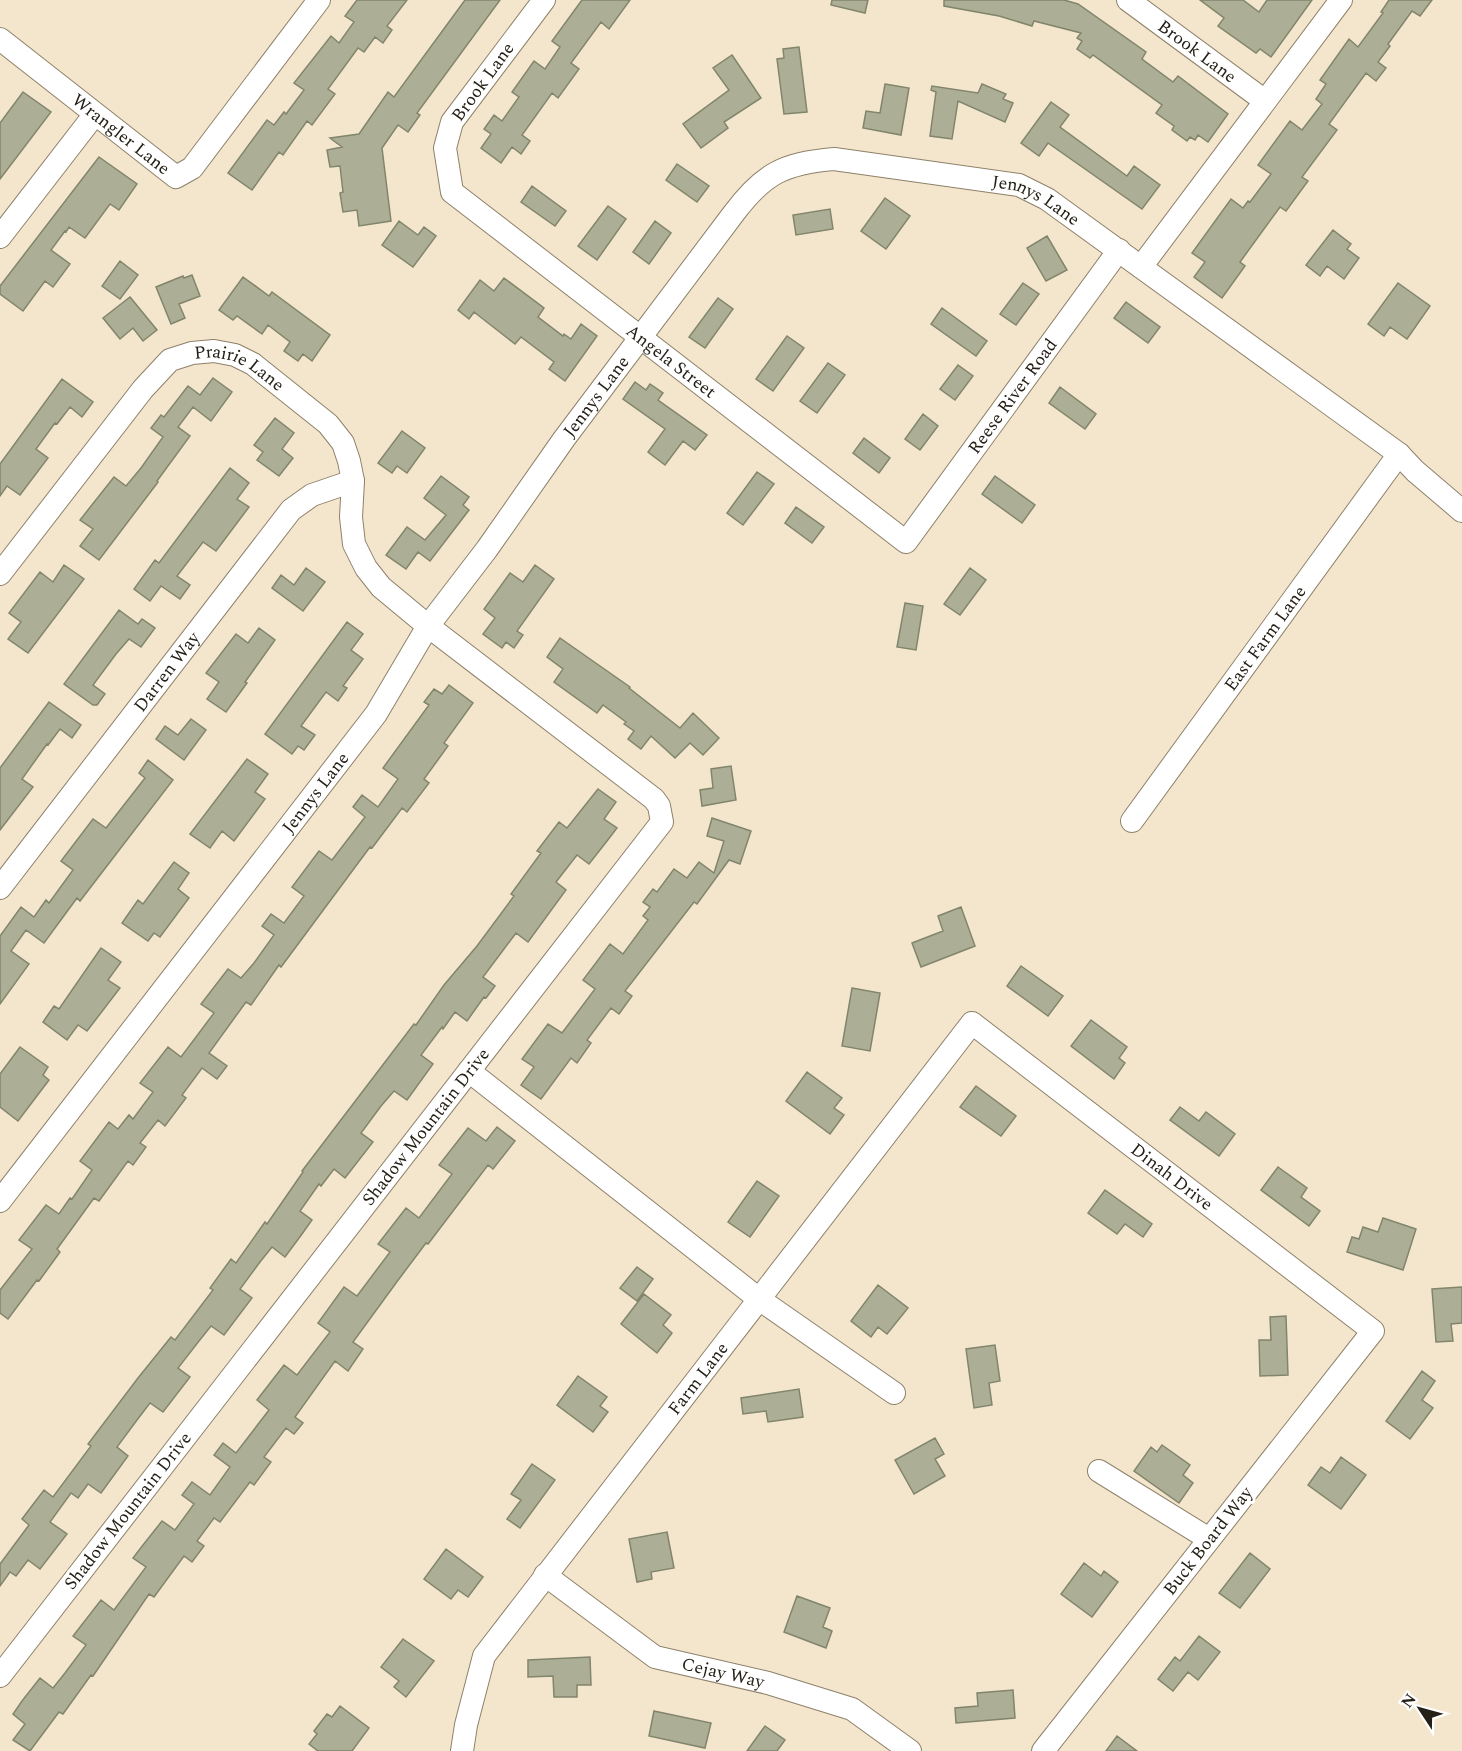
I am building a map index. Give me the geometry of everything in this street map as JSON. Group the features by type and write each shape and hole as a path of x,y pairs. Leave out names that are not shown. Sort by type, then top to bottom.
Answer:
{"street":[{"name":"Wrangler Lane","path":"0,39 176,177 192,168 319,0"},
{"name":"Brook Lane","path":"449,173 445,148 452,122 544,0"},
{"name":"Brook Lane","path":"1128,0 1265,100"},
{"path":"1142,267 1341,0"},
{"path":"0,237 95,114"},
{"name":"Jennys Lane","path":"0,1201 376,714 428,626 487,549 564,439 748,195 763,181 782,169 803,162 834,159 1019,184 1047,199 1119,250 1399,454 1462,511"},
{"name":"Angela Street","path":"449,173 452,192 906,542"},
{"name":"Reese River Road","path":"906,542 1119,250"},
{"name":"Prairie Lane","path":"0,574 143,389 170,360 192,353 214,351 235,355 253,364 328,424 343,443 353,482 351,517 354,544 366,568 381,587 428,626"},
{"name":"East Farm Lane","path":"1132,821 1399,454"},
{"name":"Darren Way","path":"0,888 291,510 312,495 353,482"},
{"name":"Shadow Mountain Drive","path":"0,1676 662,822 659,806 654,799 428,626"},
{"name":"Farm Lane","path":"462,1751 466,1725 484,1656 972,1023"},
{"name":"Dinah Drive","path":"972,1023 1373,1331"},
{"path":"469,1071 759,1299 894,1393"},
{"name":"Buck Board Way","path":"1043,1751 1373,1331"},
{"path":"1099,1471 1209,1539"},
{"name":"Cejay Way","path":"545,1575 655,1657 768,1683 852,1709 910,1751"}],"building":[{"path":"357,0 407,0 387,26 392,30 383,43 375,37 364,52 358,48 328,89 335,94 312,125 307,121 283,155 279,152 252,190 228,173 267,120 274,125 284,112 286,114 304,90 294,83 331,36 339,43 354,22 345,16"},
{"path":"465,0 500,0 417,113 420,115 408,132 398,125 382,148 391,221 359,226 357,210 343,212 340,166 330,167 327,150 342,147 330,138 359,134 388,92 394,97"},
{"path":"582,0 630,0 609,29 601,22 571,63 579,69 558,98 552,93 522,135 530,141 521,154 512,147 501,163 481,148 491,134 484,129 494,115 502,121 519,97 512,92 534,61 545,69 560,47 552,41"},
{"path":"832,0 868,0 865,13 831,5"},
{"path":"944,0 1064,0 1078,4 1146,52 1142,59 1173,82 1178,76 1228,114 1208,142 1198,135 1195,140 1190,137 1187,141 1172,130 1174,126 1156,113 1162,105 1093,55 1090,58 1077,49 1082,41 1077,38 1081,33 1034,21 1032,26 999,16 944,6"},
{"path":"1200,0 1243,0 1259,12 1267,0 1312,0 1271,57 1260,49 1256,53 1218,26 1224,18"},
{"path":"1389,0 1432,0 1420,16 1412,11 1388,44 1390,46 1378,62 1386,68 1376,81 1366,73 1329,124 1337,130 1302,177 1308,181 1286,211 1280,207 1240,262 1245,266 1222,298 1194,277 1205,262 1192,253 1231,199 1243,208 1248,201 1250,202 1271,174 1258,165 1290,121 1302,130 1322,104 1316,99 1326,84 1320,80 1349,39 1358,47 1383,13 1381,12"},
{"path":"799,47 807,112 784,114 777,59 784,58 783,49"},
{"path":"732,55 761,98 724,122 728,128 701,148 683,124 729,90 713,68"},
{"path":"885,84 909,88 901,135 863,128 866,111 880,113"},
{"path":"982,84 1006,94 1003,99 1013,103 1005,122 958,101 952,139 930,136 936,92 931,90 932,86 978,93"},
{"path":"23,92 51,112 0,179 0,123"},
{"path":"1051,102 1069,115 1060,127 1127,176 1134,166 1160,185 1142,209 1048,143 1039,156 1021,143"},
{"path":"99,157 137,184 119,210 110,204 85,238 69,227 65,231 51,250 70,264 53,287 45,281 23,311 0,294 0,286"},
{"path":"677,164 709,186 697,202 666,180"},
{"path":"532,186 566,211 555,226 521,202"},
{"path":"885,198 910,216 886,249 861,231"},
{"path":"608,206 626,219 597,260 578,246"},
{"path":"830,209 833,229 796,235 793,215"},
{"path":"399,221 418,235 424,227 436,236 413,267 382,245"},
{"path":"655,221 671,233 649,264 633,252"},
{"path":"1333,230 1351,244 1347,249 1359,258 1344,279 1327,266 1320,276 1306,265"},
{"path":"1047,236 1067,270 1046,281 1027,248"},
{"path":"120,261 138,275 120,299 102,286"},
{"path":"192,275 200,296 179,304 185,318 171,324 156,287 183,276 184,278"},
{"path":"243,277 269,296 272,292 330,335 312,361 303,354 298,361 284,351 290,342 268,325 262,334 237,316 233,320 219,310"},
{"path":"504,278 544,308 538,317 563,336 564,334 571,339 581,324 597,336 565,381 549,369 554,362 521,337 515,344 474,312 469,319 458,310 480,280 494,291"},
{"path":"1023,283 1039,294 1016,325 1000,314"},
{"path":"1398,283 1430,306 1407,339 1390,327 1384,336 1368,324"},
{"path":"130,297 157,330 143,341 133,328 120,339 103,318"},
{"path":"718,298 733,309 705,348 689,337"},
{"path":"1126,302 1160,327 1148,343 1114,318"},
{"path":"942,308 987,341 976,356 931,324"},
{"path":"787,336 804,348 773,391 756,379"},
{"path":"828,363 845,375 817,413 800,401"},
{"path":"958,365 973,376 955,400 940,389"},
{"path":"213,378 232,392 211,421 193,407 178,427 190,436 99,560 80,546 93,529 80,520 114,477 126,486 141,468 163,437 151,428 161,415 164,417 188,386 200,395"},
{"path":"62,379 93,402 82,417 70,407 57,424 55,423 36,449 48,458 20,495 7,486 0,496 0,464"},
{"path":"635,382 646,390 650,384 663,393 658,400 707,435 695,450 683,441 665,465 648,452 665,429 623,399"},
{"path":"1060,387 1096,414 1085,429 1049,403"},
{"path":"923,414 938,426 920,450 905,439"},
{"path":"275,418 294,433 282,449 293,458 279,476 257,460 263,452 254,445"},
{"path":"402,431 425,448 407,473 397,466 392,473 378,463"},
{"path":"864,438 890,458 879,473 853,453"},
{"path":"230,468 249,483 237,499 249,507 216,551 203,542 177,576 190,585 180,599 161,586 150,601 134,589 155,560 159,563"},
{"path":"757,472 774,484 743,525 727,513"},
{"path":"441,476 469,497 463,505 469,510 430,561 418,552 406,569 386,555 407,527 425,540 446,515 424,498"},
{"path":"995,476 1035,505 1022,523 982,494"},
{"path":"796,507 824,527 812,543 785,523"},
{"path":"64,565 84,579 28,653 8,639 21,622 9,613 40,572 53,582"},
{"path":"535,565 554,579 517,631 523,635 514,648 506,642 502,648 483,634 495,618 484,609 510,573 523,582"},
{"path":"306,568 325,582 303,611 272,588 281,575 294,585"},
{"path":"970,568 986,580 960,615 944,604"},
{"path":"905,603 923,606 916,650 897,647"},
{"path":"119,610 138,624 142,619 155,628 141,647 129,639 116,654 93,685 105,694 97,705 93,705 64,684"},
{"path":"347,622 363,634 351,650 363,659 343,686 347,688 338,701 326,692 301,726 315,735 304,750 298,746 292,754 265,734"},
{"path":"259,628 275,640 226,712 207,699 219,682 206,673 236,634 248,643"},
{"path":"560,638 630,687 680,728 693,713 719,738 703,755 690,743 675,758 651,736 641,749 628,739 634,731 624,724 626,722 603,705 597,713 554,682 563,669 547,657"},
{"path":"449,685 473,703 444,743 448,746 424,779 429,783 407,812 402,808 372,848 370,847 281,967 279,965 251,1005 246,1002 209,1053 227,1066 217,1079 202,1068 182,1095 186,1098 165,1126 158,1120 140,1143 146,1147 133,1165 128,1161 99,1201 94,1198 57,1249 60,1252 8,1319 0,1313 0,1290 32,1249 19,1240 46,1205 59,1214 70,1198 72,1199 92,1170 80,1161 109,1122 118,1129 129,1115 133,1119 153,1092 140,1083 168,1047 181,1057 214,1013 201,1004 228,969 241,978 254,963 274,935 262,926 271,914 284,923 304,896 292,887 319,851 332,860 365,817 353,807 362,795 378,807 398,779 383,768 429,705 424,702 434,689 442,694"},
{"path":"49,702 81,725 72,738 60,729 47,744 22,779 33,787 0,830 0,768"},
{"path":"191,719 206,730 184,760 156,739 165,726 178,735"},
{"path":"247,759 268,774 255,792 265,799 234,841 222,831 210,848 190,834"},
{"path":"148,760 173,780 80,901 77,898 44,943 26,930 11,951 29,964 0,1004 0,936 21,907 34,917 46,900 49,903 73,870 61,861 93,819 106,828 145,778 139,773"},
{"path":"731,766 736,800 702,806 700,790 713,788 711,769"},
{"path":"598,789 616,802 604,819 617,828 589,864 577,855 556,882 566,890 528,942 516,933 483,977 495,986 467,1021 455,1012 443,1029 442,1027 421,1055 433,1064 407,1100 394,1091 381,1106 361,1133 373,1142 345,1178 334,1169 321,1186 319,1184 300,1211 312,1220 285,1257 272,1247 260,1262 240,1289 252,1298 224,1335 211,1326 199,1341 178,1368 190,1377 163,1412 150,1403 117,1447 128,1456 101,1493 88,1484 78,1498 71,1493 50,1522 67,1534 40,1569 28,1560 16,1576 10,1572 0,1586 0,1564 29,1525 22,1519 44,1490 53,1497 91,1446 88,1444 138,1378 171,1337 175,1340 213,1290 210,1288 231,1259 236,1263 265,1222 267,1224 302,1171 414,1024 416,1025 444,985 477,946 514,896 511,894 541,853 537,851 559,822 567,828"},
{"path":"712,818 751,831 740,864 729,860 697,904 694,902 625,991 632,996 619,1014 611,1008 587,1040 591,1043 577,1063 571,1058 541,1099 521,1085 534,1067 522,1059 548,1024 562,1033 595,989 583,980 610,944 623,954 648,920 643,916 650,907 643,902 653,889 657,892 674,869 687,878 699,862 714,873 724,841 707,836"},
{"path":"174,862 189,873 178,889 189,898 160,937 154,933 148,941 122,923 138,900 143,904"},
{"path":"961,907 975,946 921,967 912,943 943,931 938,916"},
{"path":"101,948 121,962 108,980 120,988 87,1031 78,1025 67,1040 43,1022 54,1006 59,1009"},
{"path":"1021,966 1063,996 1048,1016 1007,986"},
{"path":"852,988 880,993 870,1051 842,1046"},
{"path":"1091,1020 1127,1047 1119,1058 1125,1063 1114,1079 1071,1046"},
{"path":"20,1047 48,1067 43,1075 49,1080 18,1121 0,1107 0,1074"},
{"path":"807,1072 842,1098 834,1108 844,1115 830,1134 786,1101"},
{"path":"976,1086 1016,1116 1001,1136 960,1107"},
{"path":"1180,1107 1199,1121 1206,1112 1235,1134 1219,1156 1170,1120"},
{"path":"497,1127 515,1141 493,1169 488,1165 428,1244 426,1243 353,1342 363,1349 348,1371 335,1361 295,1417 303,1423 294,1434 286,1428 264,1457 271,1462 254,1485 250,1482 220,1522 214,1518 197,1541 204,1546 192,1562 184,1556 154,1597 149,1594 93,1676 91,1675 63,1714 59,1712 30,1751 13,1740 25,1724 13,1714 22,1701 40,1678 53,1688 65,1673 86,1645 73,1636 101,1600 114,1610 146,1567 133,1558 162,1521 175,1530 194,1504 182,1495 192,1482 210,1495 230,1467 214,1455 223,1443 236,1453 269,1410 257,1400 284,1365 297,1375 330,1332 318,1323 344,1287 357,1296 390,1252 378,1244 406,1208 419,1218 452,1174 439,1165 468,1128 486,1141"},
{"path":"1278,1167 1307,1188 1301,1197 1320,1211 1309,1226 1261,1190"},
{"path":"757,1181 779,1196 750,1237 728,1222"},
{"path":"1105,1190 1152,1224 1143,1237 1125,1224 1117,1234 1088,1213"},
{"path":"1383,1218 1416,1229 1403,1270 1347,1252 1352,1237 1359,1239 1363,1227 1378,1232"},
{"path":"637,1267 653,1279 637,1301 620,1288"},
{"path":"878,1285 908,1308 887,1334 878,1327 871,1337 851,1321"},
{"path":"1462,1287 1462,1323 1451,1324 1453,1341 1436,1342 1432,1289"},
{"path":"644,1294 671,1315 663,1325 672,1333 657,1353 621,1324"},
{"path":"1286,1316 1288,1375 1260,1376 1259,1340 1271,1340 1270,1317"},
{"path":"995,1345 1000,1381 989,1383 992,1405 974,1408 966,1349"},
{"path":"1422,1371 1435,1381 1422,1400 1433,1408 1410,1439 1386,1421"},
{"path":"578,1376 607,1397 600,1406 608,1412 593,1432 557,1405"},
{"path":"799,1389 803,1417 768,1422 766,1411 743,1414 741,1398"},
{"path":"935,1438 944,1454 935,1459 945,1476 914,1494 895,1460"},
{"path":"1162,1445 1190,1465 1183,1475 1193,1483 1179,1503 1134,1471 1151,1447 1157,1452"},
{"path":"1341,1457 1366,1475 1341,1509 1308,1485 1321,1467 1330,1473"},
{"path":"532,1464 555,1480 520,1528 507,1519 521,1500 511,1494"},
{"path":"667,1532 674,1568 651,1572 652,1579 637,1582 629,1539"},
{"path":"446,1549 483,1577 468,1597 458,1590 451,1599 424,1579"},
{"path":"1250,1553 1270,1569 1240,1608 1219,1593"},
{"path":"1084,1563 1101,1576 1104,1571 1118,1582 1092,1617 1061,1594"},
{"path":"797,1596 830,1608 823,1627 832,1631 826,1648 784,1632"},
{"path":"1199,1636 1220,1652 1198,1680 1188,1672 1173,1691 1158,1679 1175,1657 1180,1661"},
{"path":"403,1639 434,1661 406,1697 394,1687 399,1681 381,1667"},
{"path":"590,1657 591,1685 577,1685 577,1697 554,1697 553,1676 528,1677 528,1660"},
{"path":"1013,1690 1015,1718 956,1723 955,1708 978,1706 977,1693"},
{"path":"340,1706 369,1728 352,1751 318,1751 309,1744 317,1734 314,1731 327,1714 332,1717"},
{"path":"654,1711 711,1723 705,1748 649,1736"},
{"path":"765,1726 785,1740 777,1751 747,1751"},
{"path":"1117,1736 1137,1751 1106,1751"}]}
